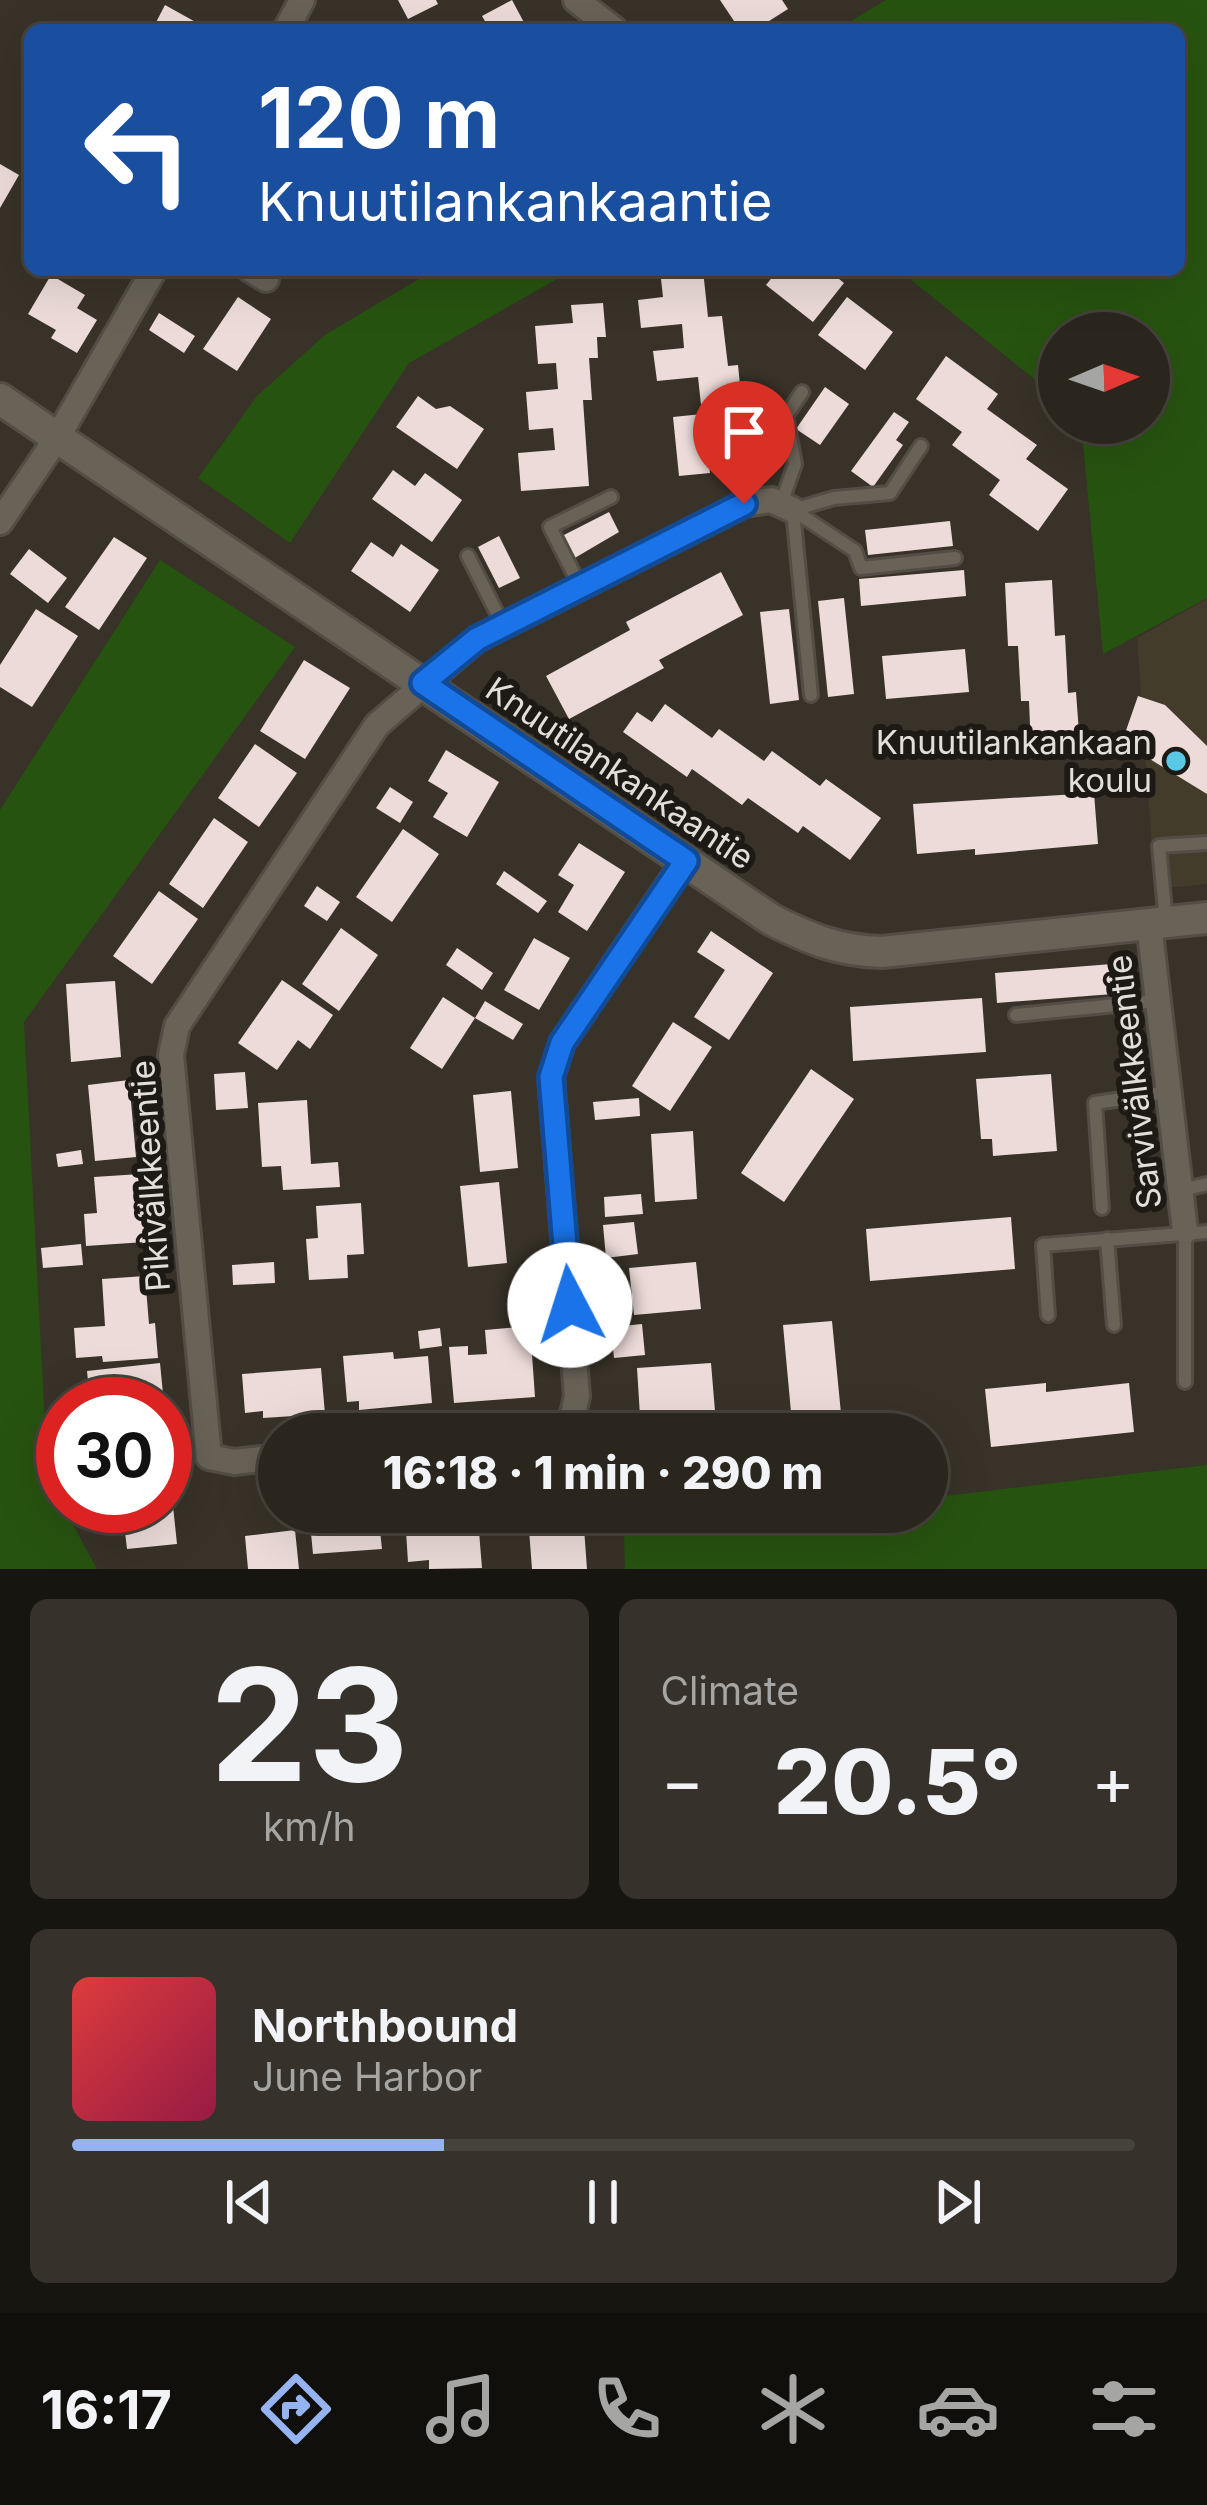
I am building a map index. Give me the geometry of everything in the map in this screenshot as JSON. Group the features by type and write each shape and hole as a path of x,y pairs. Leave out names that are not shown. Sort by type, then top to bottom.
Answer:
{"street":[{"path":"576,0 607,24"},
{"path":"0,522 57,438 151,276"},
{"name":"Knuutilankankaantie","path":"0,399 772,920 814,941 848,951 882,952 1207,918"},
{"path":"423,683 446,661 503,626 744,504 771,500 787,507"},
{"name":"Pikivälkkeentie","path":"258,1459 234,1462 209,1457 171,1055 177,1026 377,725 423,683"},
{"path":"574,1413 578,1396 551,1077 562,1043 686,861"},
{"name":"Sarvivälkkeentie","path":"1157,923 1158,1001 1180,1190 1196,1232"}],"lane":[{"path":"802,392 786,416 795,464 787,507 811,695"},
{"path":"739,438 744,504"},
{"path":"787,507 890,493 921,446"},
{"path":"581,586 550,527 611,497"},
{"path":"787,507 855,551 861,568 955,558"},
{"path":"468,556 503,626"},
{"path":"1157,923 1159,846 1207,843"},
{"path":"1016,1015 1158,1001"},
{"path":"1102,1208 1095,1103 1169,1092"},
{"path":"1180,1190 1207,1184"},
{"path":"1048,1315 1043,1245 1196,1232 1185,1382"},
{"path":"1107,1238 1114,1325"}],"shaded area":[{"name":"Knuutilankankaan koulu","path":"1207,599 1207,884 1155,889 1137,638"}],"green space":[{"path":"886,0 1207,0 1207,598 1103,654 1083,444 1170,444 1170,312 1038,312 1038,382 906,276 1185,276 1185,24 846,24"},
{"path":"424,276 562,276 409,363 290,543 198,478 257,396 325,335"},
{"path":"160,560 295,647 24,1022 42,1377 36,1377 36,1533 78,1533 97,1569 0,1569 0,810"},
{"path":"1207,1465 1207,1569 625,1569 624,1533 948,1533 948,1496"}],"building":[{"path":"398,0 436,0 438,4 408,19"},
{"path":"512,0 525,24 487,24 482,16"},
{"path":"720,0 782,0 788,9 764,24 736,24"},
{"path":"165,5 199,24 155,24"},
{"path":"0,164 19,175 0,208"},
{"path":"53,276 85,295 77,308 97,320 77,353 51,338 56,330 28,314"},
{"path":"661,276 704,276 708,317 722,316 728,366 738,365 744,425 705,429 710,473 679,476 673,417 702,414 698,377 657,381 653,351 684,348 682,324 641,328 638,300 663,297"},
{"path":"773,276 835,276 844,283 813,322 766,285"},
{"path":"238,297 271,319 237,371 203,349"},
{"path":"847,297 893,332 865,370 818,335"},
{"path":"603,303 606,337 597,337 598,358 589,358 592,400 583,400 589,486 521,491 518,453 555,450 553,428 529,430 526,392 558,389 556,363 538,364 535,326 573,323 571,305"},
{"path":"159,313 195,336 184,353 149,330"},
{"path":"946,356 998,394 987,409 1037,445 1026,459 1068,489 1038,531 989,495 1000,480 952,445 962,432 916,399"},
{"path":"825,387 849,404 820,445 796,429"},
{"path":"418,396 436,409 450,406 484,429 457,469 396,427"},
{"path":"894,412 909,422 896,440 903,445 873,487 851,471"},
{"path":"393,470 415,486 425,473 462,500 432,542 372,499"},
{"path":"609,512 619,532 573,559 562,536"},
{"path":"950,521 953,546 868,555 865,530"},
{"path":"499,536 520,578 499,588 478,547"},
{"path":"114,537 147,558 99,630 65,607"},
{"path":"371,542 393,557 401,544 439,570 410,612 351,571"},
{"path":"29,549 67,578 48,603 10,574"},
{"path":"964,570 966,596 861,606 859,579"},
{"path":"721,572 743,615 659,660 664,668 569,719 546,676 630,630 626,622"},
{"path":"1052,580 1055,636 1065,635 1068,693 1076,692 1080,746 1031,749 1029,701 1021,701 1018,646 1008,646 1005,583"},
{"path":"844,598 854,694 828,697 818,601"},
{"path":"36,609 78,636 32,707 0,687 0,665"},
{"path":"789,609 799,700 770,704 760,612"},
{"path":"965,649 969,692 886,699 882,656"},
{"path":"304,660 350,688 305,759 260,731"},
{"path":"1138,696 1165,705 1207,746 1207,794 1122,742"},
{"path":"665,704 712,738 719,729 764,761 772,751 820,786 826,779 881,818 850,860 803,826 798,833 748,798 742,805 692,769 687,777 623,732 637,712 652,722"},
{"path":"255,744 297,773 259,827 218,798"},
{"path":"446,750 499,782 467,837 433,817 448,793 428,781"},
{"path":"390,787 413,802 400,823 376,808"},
{"path":"1094,793 1098,844 975,855 975,849 917,854 913,804"},
{"path":"214,818 248,842 203,908 169,884"},
{"path":"403,829 439,854 392,922 356,897"},
{"path":"579,843 625,872 587,931 558,912 574,885 558,875"},
{"path":"504,871 547,901 538,913 496,884"},
{"path":"317,886 340,902 327,921 304,906"},
{"path":"159,891 198,919 152,984 113,956"},
{"path":"341,928 378,955 339,1011 302,984"},
{"path":"711,931 773,973 729,1040 694,1017 725,970 697,952"},
{"path":"534,938 570,958 539,1010 504,990"},
{"path":"457,948 493,973 482,990 446,965"},
{"path":"1112,964 1113,994 997,1003 995,973"},
{"path":"282,980 333,1015 310,1049 298,1040 277,1070 238,1043"},
{"path":"115,981 121,1057 71,1062 66,984"},
{"path":"443,997 475,1018 442,1069 410,1048"},
{"path":"982,998 986,1052 853,1061 850,1007"},
{"path":"485,1001 523,1024 513,1040 475,1018"},
{"path":"673,1022 712,1047 670,1111 632,1086"},
{"path":"811,1069 854,1099 784,1202 741,1173"},
{"path":"245,1072 248,1108 216,1110 214,1074"},
{"path":"1051,1074 1057,1151 993,1156 992,1139 981,1139 976,1079"},
{"path":"129,1080 136,1157 95,1161 88,1085"},
{"path":"511,1091 518,1168 480,1172 473,1095"},
{"path":"639,1098 640,1116 595,1120 593,1102"},
{"path":"307,1100 311,1164 338,1162 340,1187 283,1190 281,1166 262,1167 258,1103"},
{"path":"693,1131 697,1199 655,1202 651,1134"},
{"path":"81,1150 83,1164 58,1167 56,1154"},
{"path":"140,1174 145,1242 86,1246 84,1214 97,1213 94,1177"},
{"path":"499,1182 507,1263 468,1267 460,1186"},
{"path":"641,1194 643,1214 605,1217 604,1197"},
{"path":"361,1203 364,1254 347,1255 348,1278 309,1280 306,1239 318,1238 316,1206"},
{"path":"1011,1217 1015,1269 870,1281 866,1229"},
{"path":"634,1222 638,1254 606,1258 603,1225"},
{"path":"81,1244 83,1265 43,1268 41,1248"},
{"path":"274,1262 275,1283 233,1285 232,1265"},
{"path":"696,1262 701,1309 634,1315 629,1268"},
{"path":"145,1276 158,1358 103,1362 102,1356 76,1358 74,1328 105,1326 102,1279"},
{"path":"832,1321 841,1413 791,1413 783,1325"},
{"path":"642,1324 645,1355 614,1358 611,1327"},
{"path":"530,1326 535,1397 454,1403 449,1347 468,1346 468,1355 487,1354 485,1330"},
{"path":"440,1328 442,1346 420,1349 418,1331"},
{"path":"393,1352 394,1359 428,1356 432,1403 359,1410 359,1401 347,1402 343,1356"},
{"path":"160,1363 161,1377 88,1377 87,1371"},
{"path":"711,1363 715,1411 640,1413 637,1368"},
{"path":"321,1368 325,1413 245,1413 242,1374"},
{"path":"1046,1383 1046,1392 1129,1383 1134,1432 991,1447 985,1389"},
{"path":"125,1533 176,1533 177,1544 127,1549"},
{"path":"295,1533 299,1569 248,1569 245,1536"},
{"path":"311,1533 380,1533 382,1549 313,1554"},
{"path":"406,1533 479,1533 482,1568 429,1569 429,1560 408,1562"},
{"path":"529,1533 584,1533 587,1569 532,1569"}],"place":[{"name":"Knuutilankankaan koulu","path":"1176,761"}],"route":[{"path":"570,1305 551,1077 562,1043 686,861 423,683 477,639 744,504"}]}
